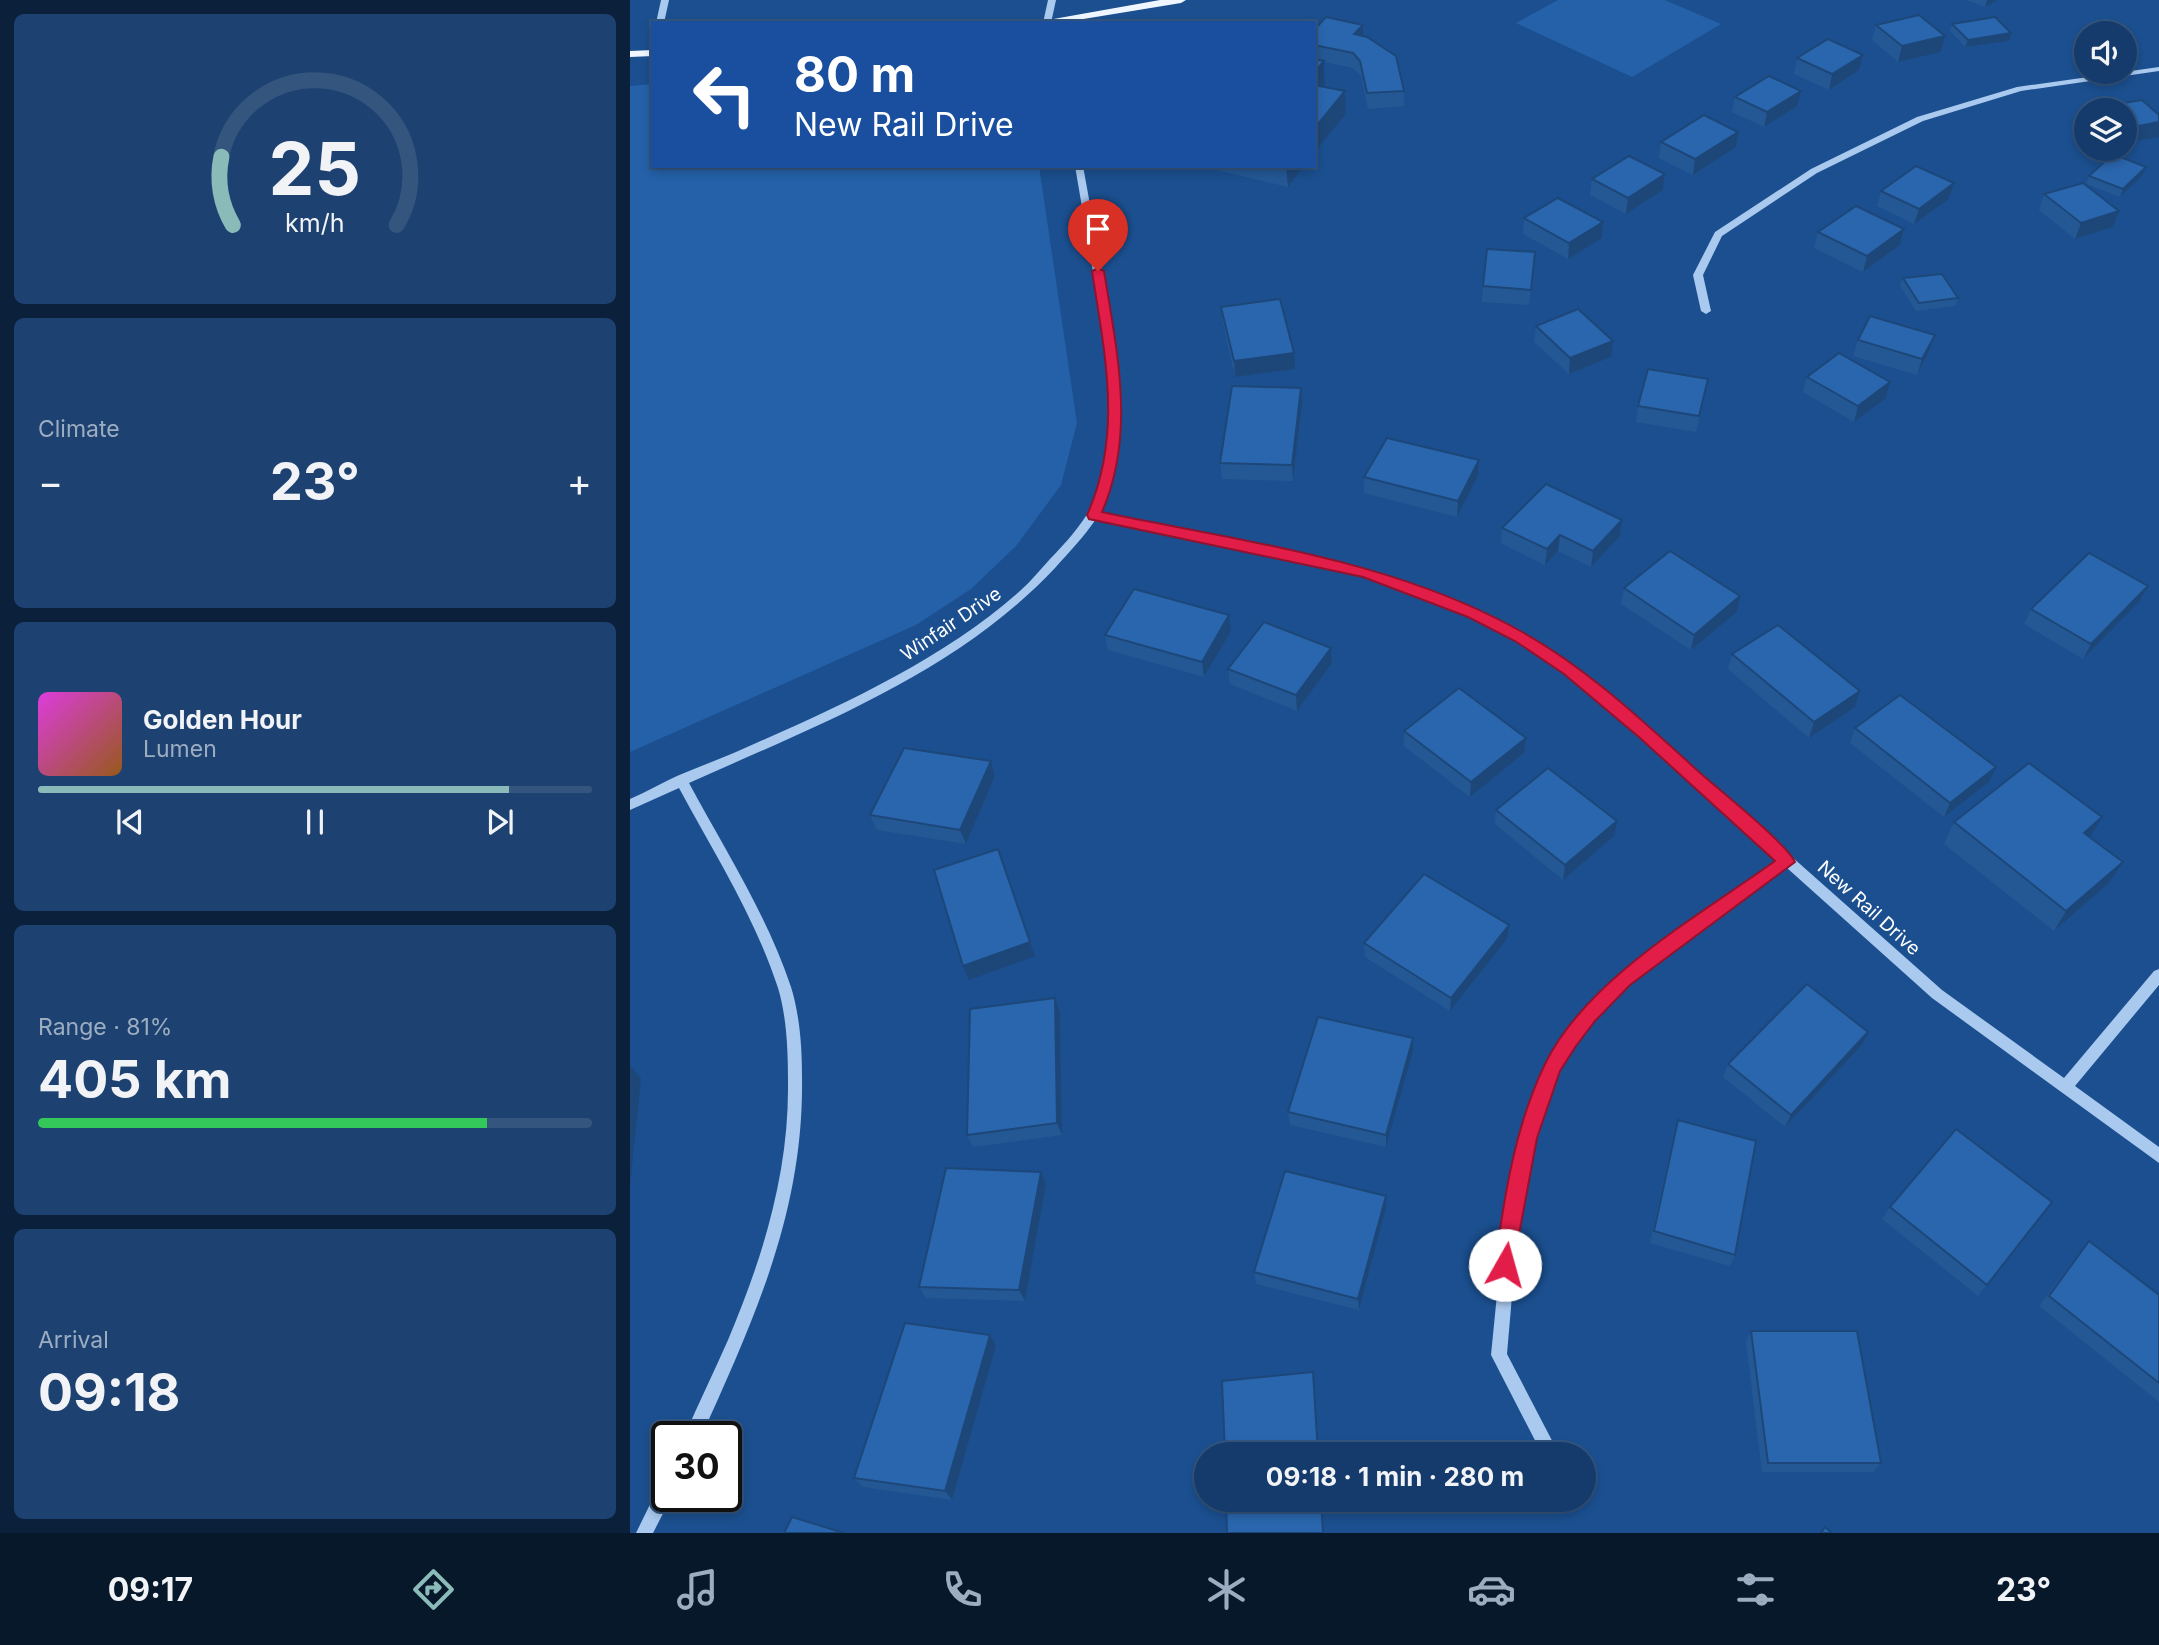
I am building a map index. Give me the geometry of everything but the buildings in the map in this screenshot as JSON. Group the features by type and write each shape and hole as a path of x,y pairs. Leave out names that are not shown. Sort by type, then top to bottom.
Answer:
{"main road":[{"path":"1049,21 1181,0"},
{"path":"630,54 651,51"}],"street":[{"path":"660,21 665,0"},
{"path":"1043,21 1052,0"},
{"path":"1706,311 1698,275 1718,234 1814,171 1920,119 2008,93 2159,69"},
{"name":"Winfair Drive","path":"630,805 919,669 969,638 1009,608 1051,569 1094,515 1107,486 1115,442 1115,382 1079,168"},
{"name":"New Rail Drive","path":"1094,515 1366,573 1473,613 1520,637 1569,670 1645,733 1937,994 2159,1156"},
{"path":"681,780 769,945 786,992 796,1087 788,1178 771,1253 742,1329 699,1421"},
{"path":"1545,1442 1499,1355 1513,1203 1527,1138 1552,1067 1588,1016 1624,979 1787,862"},
{"path":"2065,1087 2159,975"},
{"path":"644,1533 655,1512"}],"shaded area":[{"path":"1558,0 1665,0 1721,24 1632,77 1516,23"},
{"path":"651,84 651,168 1039,168 1077,423 1061,485 1016,546 971,589 916,625 630,752 630,86"}],"route":[{"path":"1098,271 1115,382 1115,442 1107,486 1094,515 1366,573 1473,613 1520,637 1569,670 1645,733 1787,862 1624,979 1588,1016 1569,1041 1552,1067 1527,1138 1513,1203 1505,1265"}]}
